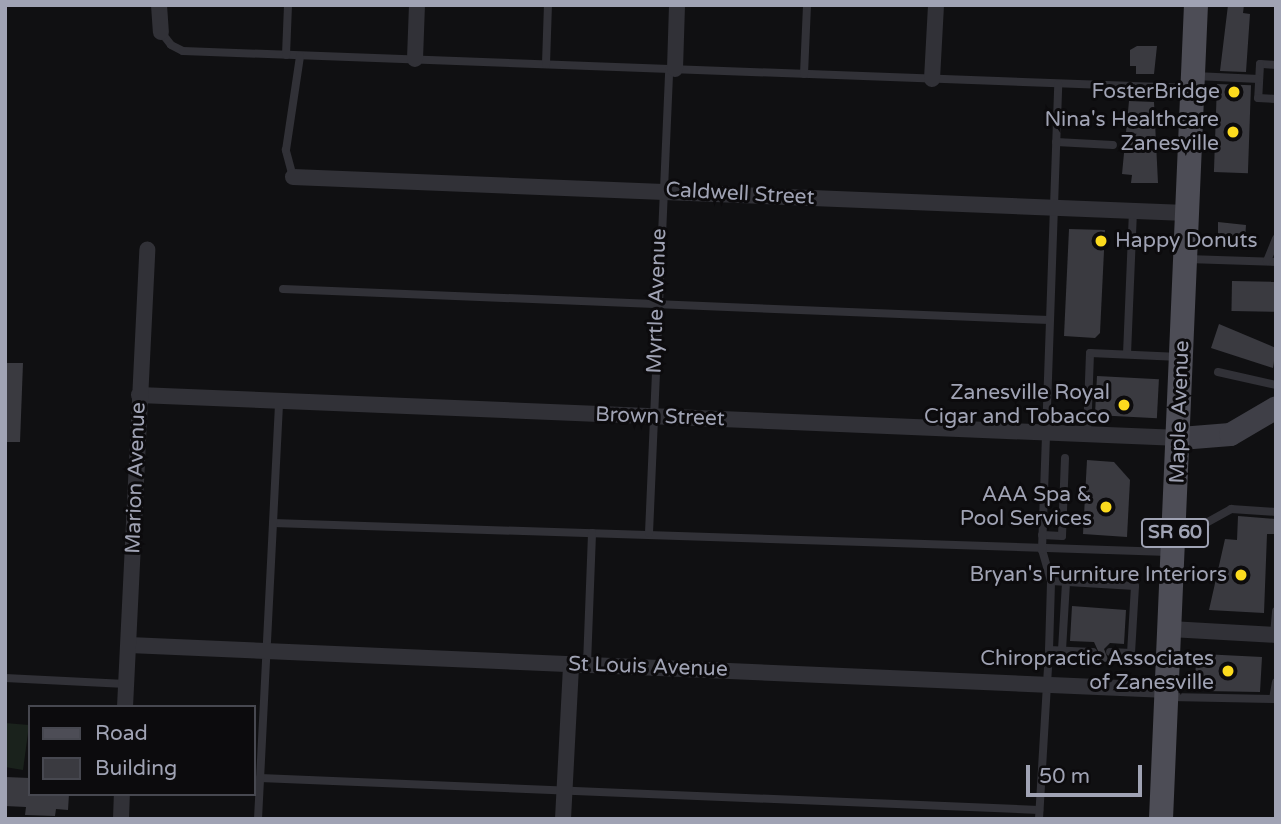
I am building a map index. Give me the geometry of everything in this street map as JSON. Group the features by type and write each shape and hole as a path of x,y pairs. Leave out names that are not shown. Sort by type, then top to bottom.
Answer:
{"main road":[{"name":"Maple Avenue","path":"1161,819 1180,438 1184,259 1196,5"}],"street":[{"path":"159,5 161,32"},
{"path":"415,59 417,5"},
{"name":"Myrtle Avenue","path":"672,69 677,5"},
{"path":"932,79 936,5"},
{"name":"Caldwell Street","path":"293,177 1186,213"},
{"name":"Marion Avenue","path":"125,705 146,250"},
{"name":"Brown Street","path":"139,395 1180,438"},
{"path":"1180,438 1230,434 1276,407"},
{"path":"1170,629 1275,635"},
{"name":"St Louis Avenue","path":"129,645 1048,684 1167,693"},
{"path":"563,819 579,664"},
{"path":"121,819 122,796"}],"lane":[{"path":"286,55 288,5"},
{"path":"546,64 548,5"},
{"path":"804,74 807,5"},
{"path":"161,32 177,50 300,56 1058,84 1259,79"},
{"path":"293,177 286,150 300,56"},
{"path":"1276,65 1259,64 1258,98 1276,99"},
{"name":"Myrtle Avenue","path":"649,533 655,306 672,69"},
{"path":"260,778 1039,814 1048,684 1051,581 1042,550 1042,535 1058,84"},
{"path":"1056,142 1113,145"},
{"path":"1127,354 1133,211"},
{"path":"1184,259 1271,262 1276,239"},
{"path":"283,289 1049,320"},
{"path":"1087,435 1090,353 1182,357"},
{"path":"1218,372 1276,385"},
{"path":"258,819 264,650 279,401"},
{"path":"1042,535 1062,536 1065,458"},
{"path":"1175,522 1206,523 1231,509 1276,512"},
{"path":"273,523 649,533 1042,550 1173,552"},
{"path":"579,664 592,533"},
{"path":"1051,581 1135,586 1131,653 1110,652"},
{"path":"1062,650 1066,582"},
{"path":"1275,635 1276,611"},
{"path":"1049,650 1093,652"},
{"path":"5,678 126,684"},
{"path":"1167,693 1273,699 1276,682"}],"shaded area":[{"path":"5,723 28,725 23,770 5,767"}],"building":[{"path":"1228,5 1244,5 1243,13 1250,14 1246,72 1220,71"},
{"path":"1137,46 1157,46 1154,74 1136,74 1136,66 1130,66 1130,50"},
{"path":"1217,84 1251,85 1248,173 1214,172"},
{"path":"1129,101 1154,102 1158,183 1131,183 1132,175 1122,174"},
{"path":"1218,222 1246,225 1245,240 1239,240 1239,247 1218,246"},
{"path":"1069,229 1105,230 1100,333 1095,338 1064,336"},
{"path":"1232,281 1276,282 1275,312 1231,311"},
{"path":"1219,324 1276,348 1273,368 1211,348"},
{"path":"5,363 23,363 20,442 5,442"},
{"name":"Zanesville Royal Cigar and Tobacco","path":"1097,376 1159,379 1157,418 1095,415"},
{"name":"AAA Spa & Pool Services","path":"1087,460 1114,462 1130,480 1127,537 1083,534"},
{"name":"Bryan's Furniture Interiors","path":"1238,516 1276,519 1275,534 1267,534 1264,613 1209,610 1225,539 1237,540"},
{"path":"1072,606 1126,610 1124,644 1110,643 1104,649 1109,662 1093,661 1099,653 1094,642 1070,641"},
{"name":"Chiropractic Associates of Zanesville","path":"1202,654 1262,657 1260,692 1204,691 1204,684 1195,683 1196,659"},
{"path":"5,777 28,778 28,796 69,796 68,810 56,809 55,816 25,815 26,807 5,806"}],"place":[{"name":"FosterBridge","path":"1234,92"},
{"name":"Nina's Healthcare Zanesville","path":"1233,132"},
{"name":"Happy Donuts","path":"1101,241"},
{"name":"Zanesville Royal Cigar and Tobacco","path":"1124,405"},
{"name":"AAA Spa & Pool Services","path":"1106,507"},
{"name":"Bryan's Furniture Interiors","path":"1241,575"},
{"name":"Chiropractic Associates of Zanesville","path":"1228,671"}]}
